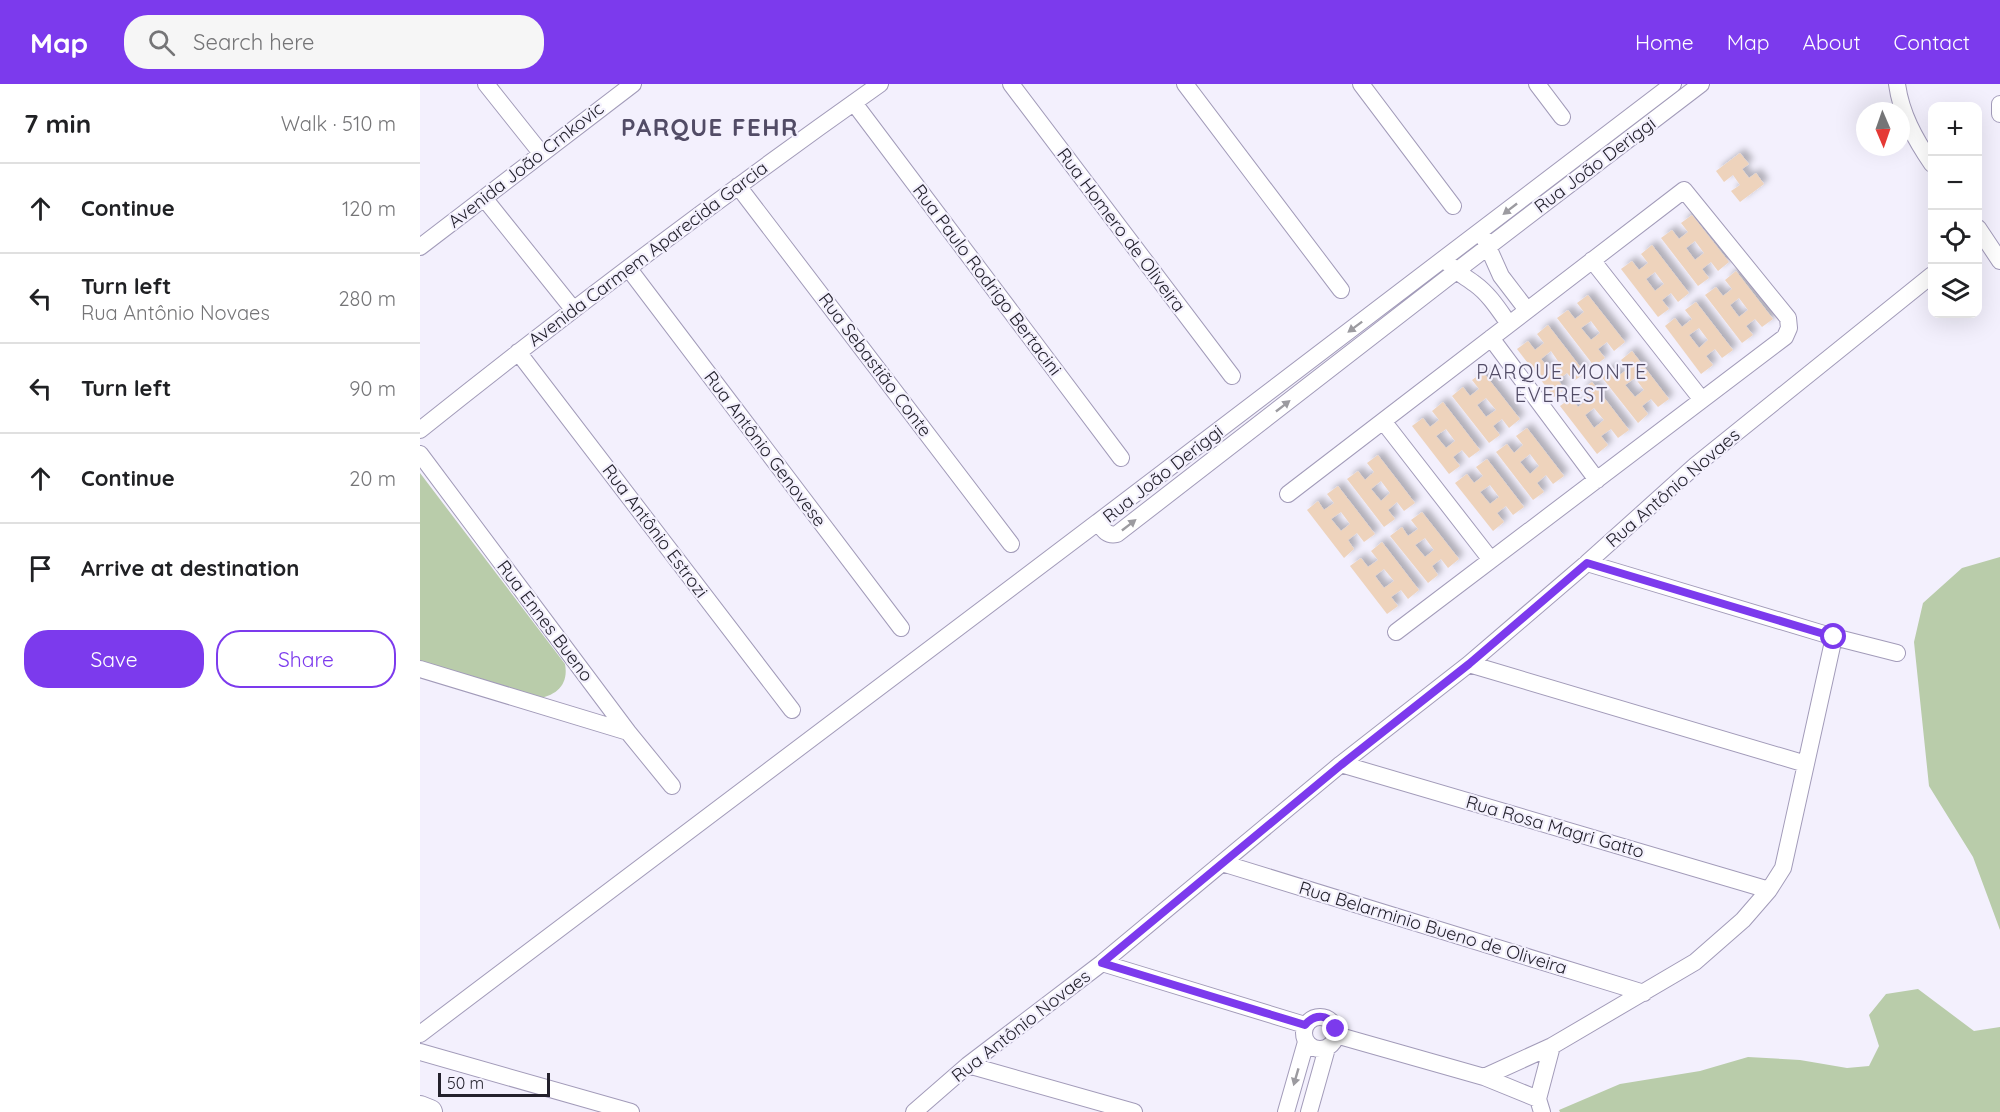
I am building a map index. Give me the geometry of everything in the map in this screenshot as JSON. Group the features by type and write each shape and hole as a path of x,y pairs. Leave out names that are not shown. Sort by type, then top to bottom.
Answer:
{"highway":[{"path":"420,1108 430,1112"}],"street":[{"path":"486,84 541,153"},
{"name":"Avenida João Crnkovic","path":"423,238 484,198 633,84"},
{"name":"Avenida Carmem Aparecida Garcia","path":"420,430 573,309 880,84"},
{"name":"Rua Homero de Oliveira","path":"1011,84 1232,376"},
{"path":"1185,84 1341,290"},
{"path":"1361,84 1454,206"},
{"path":"1537,84 1562,117"},
{"name":"Rua João Deriggi","path":"1485,239 1673,84"},
{"name":"Rua João Deriggi","path":"420,1034 1098,522 1701,84"},
{"path":"1898,84 1900,104 1915,139 1928,158"},
{"path":"1905,84 1905,95 1915,139"},
{"name":"Rua Paulo Rodrigo Bertacini","path":"854,103 1121,458"},
{"path":"2000,104 2000,114"},
{"name":"Rua Sebastião Conte","path":"738,186 1011,544"},
{"path":"1288,494 1684,190 1788,318 1789,328 1785,337 1396,632"},
{"path":"484,198 573,309"},
{"path":"1485,239 1502,276 1527,310"},
{"path":"1982,239 2000,261"},
{"path":"1592,260 1702,400"},
{"path":"1450,265 1484,292 1509,324"},
{"name":"Rua Antônio Genovese","path":"628,269 901,628"},
{"name":"Rua Antônio Novaes","path":"914,1112 968,1065 1102,963 1341,765 1469,664 1587,563 1696,465 1928,278"},
{"path":"1491,338 1597,480"},
{"name":"Rua Antônio Estrozi","path":"518,352 792,711"},
{"path":"1383,421 1491,560"},
{"name":"Rua Ennes Bueno","path":"420,454 628,732 672,786"},
{"path":"1587,563 1834,637 1897,652"},
{"path":"1484,1077 1552,1046 1695,962 1743,920 1768,890 1784,868 1834,637"},
{"path":"1469,664 1806,764"},
{"path":"420,669 628,732"},
{"name":"Rua Rosa Magri Gatto","path":"1341,765 1768,890"},
{"name":"Rua Belarminio Bueno de Oliveira","path":"1222,863 1644,993"},
{"path":"1102,963 1306,1034 1315,1049 1331,1042 1484,1077 1540,1106 1552,1046"},
{"path":"1286,1112 1306,1034 1313,1018 1325,1017 1334,1024 1331,1042 1309,1112"},
{"path":"420,1052 631,1112"},
{"path":"968,1065 1134,1112"}],"green space":[{"path":"420,473 565,664 563,684 555,692 536,699 420,664"},
{"path":"2000,557 2000,930 1973,857 1929,786 1914,642 1923,603 1962,568"},
{"path":"1918,989 1974,1031 2000,1027 2000,1112 1560,1112 1559,1110 1620,1084 1700,1071 1748,1057 1800,1060 1847,1068 1869,1066 1879,1046 1869,1015 1886,994"}],"building":[{"path":"1740,153 1749,164 1742,169 1749,178 1756,173 1764,184 1740,202 1731,191 1740,185 1733,175 1724,182 1716,171"},
{"path":"1692,215 1729,262 1718,271 1711,262 1702,269 1709,278 1698,286 1661,238 1672,230 1679,239 1688,232 1681,223","holes":["1695,241 1704,253 1695,260 1686,248"]},
{"path":"1652,245 1689,293 1678,302 1671,293 1662,300 1669,309 1658,317 1621,269 1632,261 1639,270 1648,263 1641,254","holes":["1655,272 1664,284 1655,291 1646,279"]},
{"path":"1736,271 1773,319 1762,327 1755,319 1746,326 1753,335 1742,343 1705,295 1716,287 1723,296 1732,289 1725,280","holes":["1739,298 1748,310 1739,317 1730,305"]},
{"path":"1588,295 1625,342 1614,351 1607,342 1598,349 1605,358 1594,366 1557,318 1568,310 1575,319 1584,312 1577,303","holes":["1591,321 1600,333 1591,340 1581,328"]},
{"path":"1696,302 1733,350 1722,358 1715,349 1706,356 1713,365 1701,374 1665,326 1675,318 1682,327 1692,319 1685,310","holes":["1699,328 1708,340 1699,348 1689,335"]},
{"path":"1548,325 1585,373 1574,381 1567,373 1558,380 1565,389 1554,397 1517,349 1528,341 1535,350 1544,343 1537,334","holes":["1551,351 1560,364 1551,371 1541,359"]},
{"path":"1632,351 1669,399 1658,407 1651,399 1642,406 1648,414 1638,423 1600,375 1612,367 1618,376 1628,369 1621,360","holes":["1635,378 1644,390 1635,397 1625,385"]},
{"path":"1483,372 1520,419 1509,428 1502,419 1493,426 1500,435 1489,443 1452,396 1463,387 1470,396 1479,389 1472,380","holes":["1486,398 1496,410 1486,417 1477,405"]},
{"path":"1592,382 1629,430 1618,438 1611,429 1601,436 1608,445 1597,454 1560,406 1571,398 1578,407 1588,399 1581,390","holes":["1594,408 1604,420 1594,428 1585,415"]},
{"path":"1443,402 1480,450 1469,458 1462,450 1453,457 1460,466 1449,474 1412,426 1423,418 1430,427 1439,420 1432,411","holes":["1446,429 1455,441 1446,448 1436,436"]},
{"path":"1527,428 1564,476 1553,484 1546,475 1537,483 1544,492 1533,500 1496,452 1507,444 1514,453 1523,445 1516,436","holes":["1530,454 1539,466 1530,474 1520,462"]},
{"path":"1378,455 1415,503 1404,511 1397,502 1388,510 1395,519 1384,527 1347,479 1358,471 1365,480 1374,472 1367,463","holes":["1381,481 1390,493 1381,501 1371,489"]},
{"path":"1487,459 1524,507 1513,515 1506,506 1497,513 1504,522 1493,531 1455,483 1467,474 1474,483 1483,476 1476,467","holes":["1490,485 1499,497 1490,504 1480,492"]},
{"path":"1338,486 1375,534 1364,542 1357,533 1348,540 1354,549 1344,558 1307,510 1318,501 1324,510 1334,503 1327,494","holes":["1341,512 1350,524 1341,531 1331,519"]},
{"path":"1422,512 1459,559 1448,568 1441,559 1432,566 1438,575 1428,583 1390,536 1402,527 1408,536 1418,529 1411,520","holes":["1425,538 1434,550 1425,557 1415,545"]},
{"path":"1382,542 1419,590 1408,599 1401,590 1391,597 1398,606 1387,614 1350,566 1361,558 1368,567 1378,560 1371,551","holes":["1384,569 1394,581 1384,588 1375,576"]}],"district":[{"name":"PARQUE FEHR","path":"710,128"},
{"name":"PARQUE MONTE EVEREST","path":"1562,384"}],"route":[{"path":"1336,1029 1334,1024 1325,1017 1313,1018 1305,1025 1102,963 1341,765 1469,664 1587,563 1834,637"}]}
